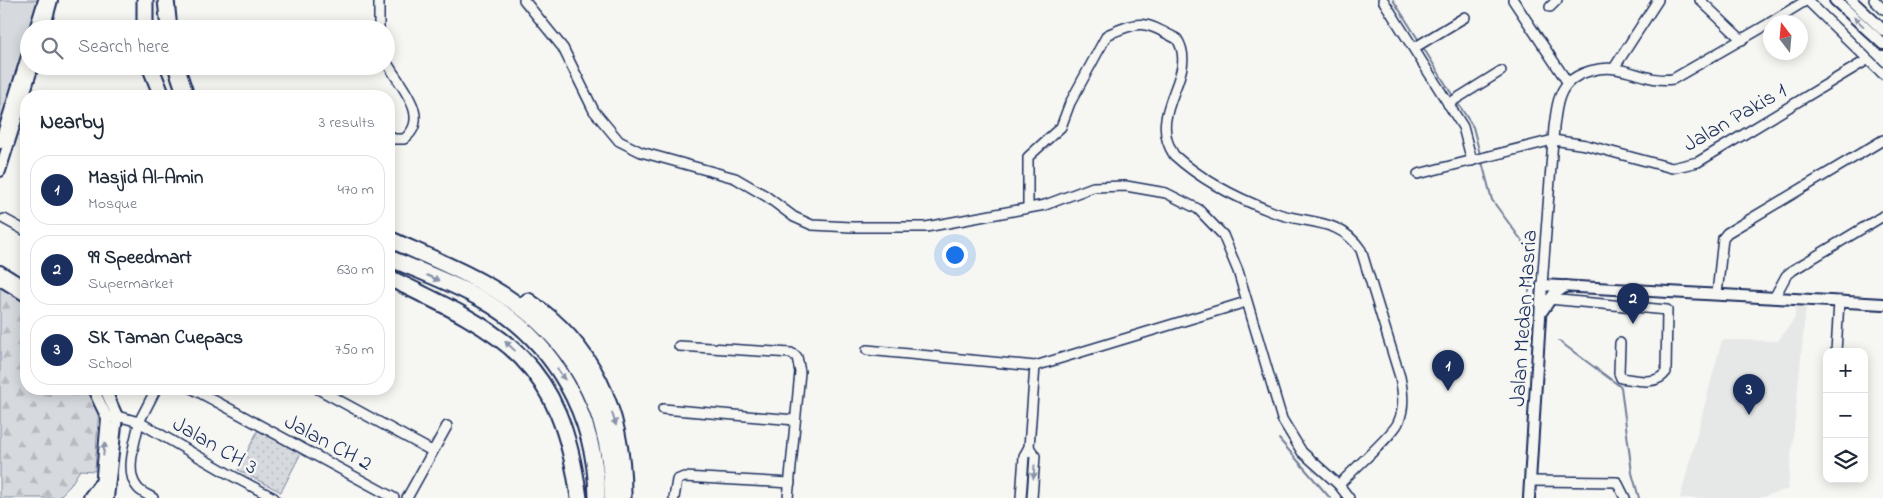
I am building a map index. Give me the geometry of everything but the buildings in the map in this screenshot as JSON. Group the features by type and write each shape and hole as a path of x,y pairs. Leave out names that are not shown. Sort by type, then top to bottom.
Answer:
{"highway":[{"path":"144,0 145,20"},
{"path":"166,0 168,20"},
{"path":"154,75 160,90"},
{"path":"179,75 184,90"},
{"path":"395,242 494,289 543,324 559,342 582,377 605,434 610,463 612,498"},
{"path":"395,261 483,300 507,317 537,343 570,386 581,411 596,469 597,498"},
{"path":"444,264 494,281 518,294 547,314 582,352 595,370 617,426 622,456 623,498"},
{"path":"395,281 476,321 505,341 531,366 552,399 566,429 574,459 579,498"},
{"path":"568,498 574,459"},
{"path":"91,498 100,492"}],"street":[{"path":"38,20 44,0"},
{"path":"46,20 52,0"},
{"path":"379,0 379,20"},
{"path":"524,0 563,48 594,111 619,141 641,152 735,178 766,196 794,217 812,225 926,227 1045,205 1093,187 1126,186 1166,194 1198,209 1223,235 1238,271 1282,419 1302,452 1339,484 1349,498"},
{"path":"1382,0 1463,127 1472,161"},
{"path":"1513,0 1568,83 1599,68 1614,68 1658,81 1673,79 1763,28"},
{"path":"1550,7 1557,0"},
{"path":"1614,68 1658,0"},
{"path":"1700,0 1742,40"},
{"path":"1784,15 1807,0 1883,74"},
{"path":"1835,0 1883,44"},
{"path":"1851,0 1883,30"},
{"path":"1874,0 1883,8"},
{"path":"1414,48 1465,17"},
{"path":"1028,208 1028,157 1061,127 1070,103 1107,35 1136,25 1149,24 1177,39 1184,60 1164,126 1168,146 1174,156 1235,195 1275,213 1311,220 1338,228 1352,238 1361,250 1400,377 1403,394 1402,410 1398,424 1339,484"},
{"name":"Jalan Pakis 1","path":"1554,140 1586,145 1662,166 1684,166 1698,162 1867,60"},
{"path":"1448,104 1501,72"},
{"path":"21,90 27,75"},
{"path":"23,90 27,75"},
{"path":"395,75 408,96 416,122 415,129 404,139 395,139"},
{"name":"Jalan Medan Masria","path":"1529,498 1532,480 1542,285 1554,140 1558,103 1568,83"},
{"path":"0,142 20,92"},
{"path":"0,171 20,100"},
{"path":"1418,174 1554,140"},
{"path":"1716,294 1723,238 1727,233 1883,140"},
{"path":"1774,298 1786,276 1792,270 1883,216"},
{"path":"4,219 20,228"},
{"path":"0,271 20,283"},
{"path":"0,280 20,292"},
{"path":"1542,285 1881,302"},
{"path":"1540,316 1549,299 1567,286"},
{"path":"1549,299 1667,310 1666,372 1662,378 1650,381 1621,378 1619,374 1620,344"},
{"path":"1836,348 1839,301"},
{"path":"867,350 1035,366 1246,302"},
{"path":"680,346 797,356 800,372 788,498"},
{"path":"1021,498 1024,456 1029,447 1035,366"},
{"path":"97,395 112,417 100,492"},
{"path":"106,395 112,417 108,498"},
{"path":"153,395 139,422 131,463 136,487 153,498"},
{"name":"Jalan CH 2","path":"204,395 394,498"},
{"path":"329,395 432,451"},
{"path":"664,409 795,420"},
{"name":"Jalan CH 3","path":"112,417 139,422 274,498"},
{"path":"407,498 447,426"},
{"path":"1029,447 1035,456 1032,498"},
{"path":"674,498 677,480 684,477 790,483"},
{"path":"1532,480 1617,482 1625,498"}],"shaded area":[{"path":"1796,304 1806,305 1788,489 1759,498 1680,498 1722,340 1778,341 1795,318"}],"green space":[{"path":"0,0 39,0 33,20 20,20 20,61 0,126"},
{"path":"0,283 20,296 20,395 94,395 99,405 95,471 80,470 70,486 58,498 0,498"},
{"path":"258,430 301,453 281,492 238,470"}],"waterway":[{"path":"1393,0 1418,39"},
{"path":"1424,49 1453,96"},
{"path":"1459,105 1473,127 1480,154"},
{"path":"1482,162 1492,200 1530,252 1532,261 1529,292"},
{"path":"1559,341 1621,387 1632,473 1639,498"},
{"path":"1279,439 1330,498"}],"place":[{"name":"99 Speedmart","path":"1633,324"},
{"name":"Masjid Al-Amin","path":"1448,391"},
{"name":"SK Taman Cuepacs","path":"1749,415"}]}
